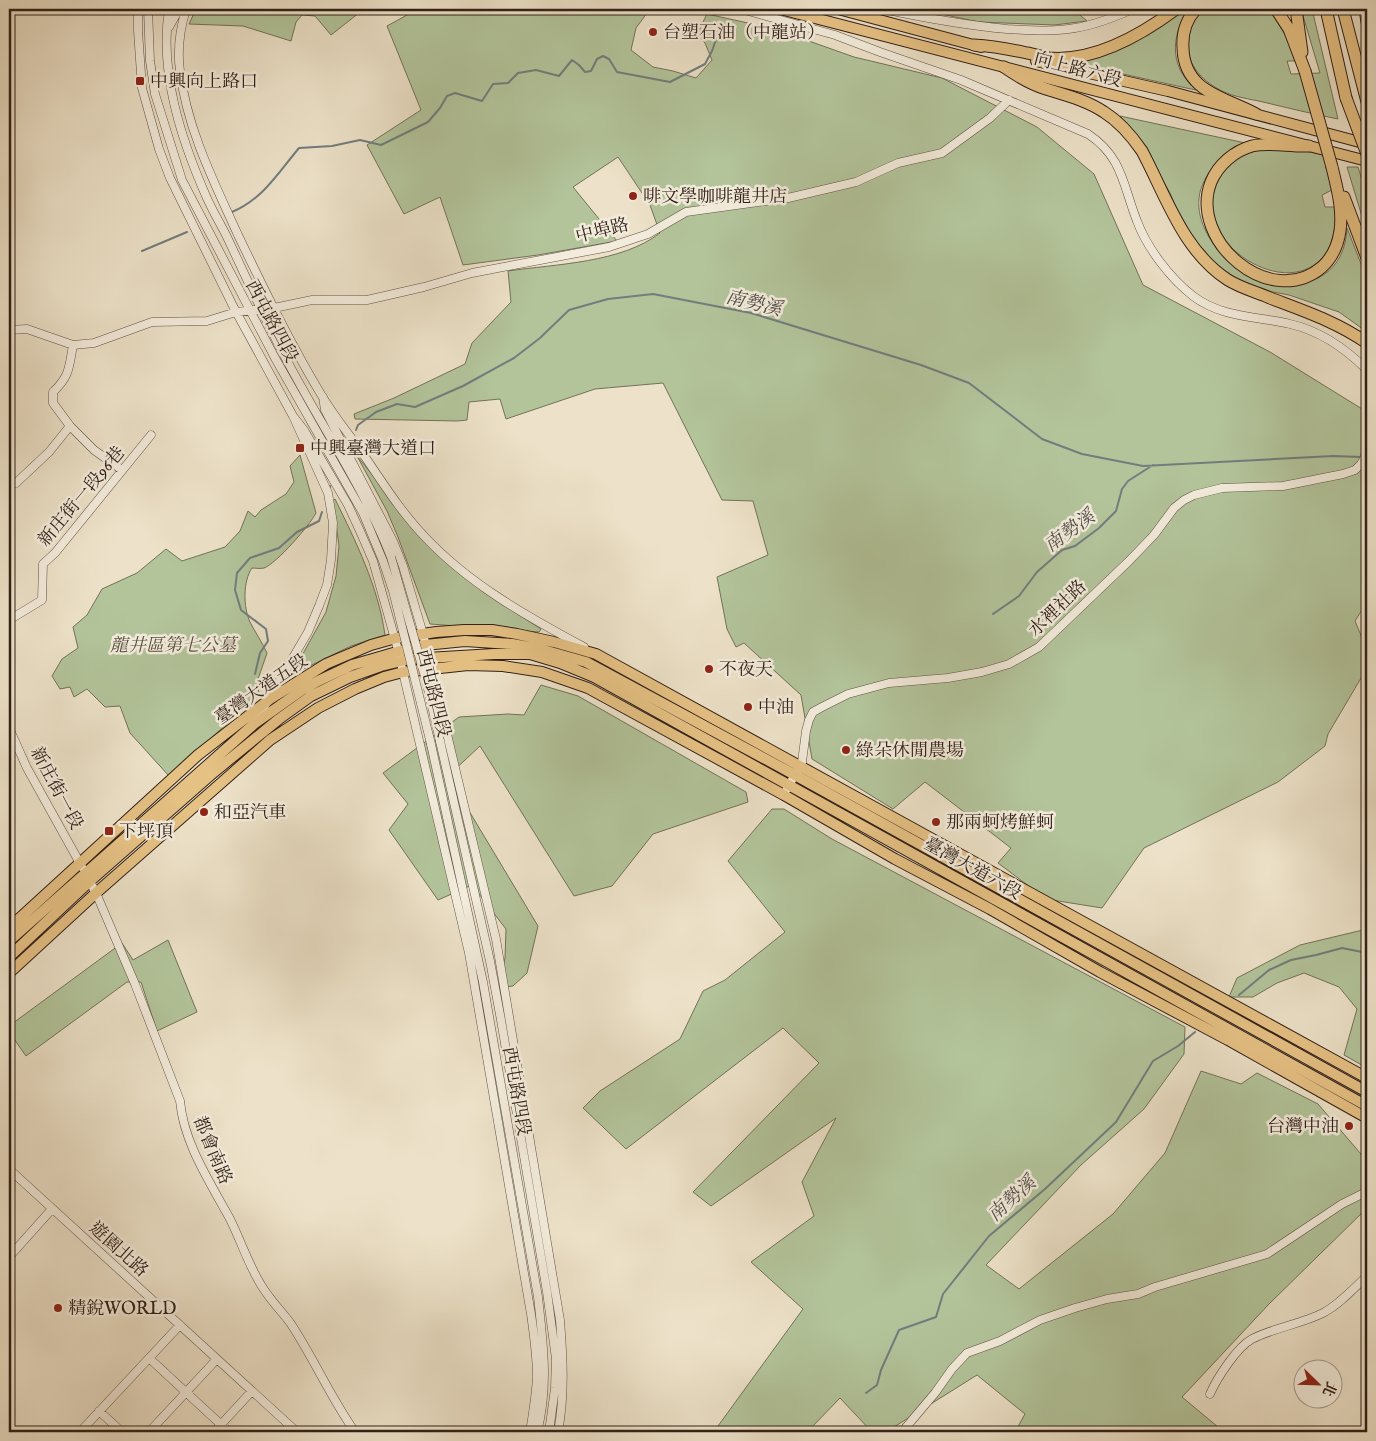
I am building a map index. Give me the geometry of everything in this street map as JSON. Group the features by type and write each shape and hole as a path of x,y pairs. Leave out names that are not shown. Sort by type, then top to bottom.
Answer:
{"highway":[{"path":"974,45 991,46 1049,58 1075,57 1108,48 1123,41 1155,24 1176,9"},
{"path":"1196,9 1186,23 1184,31 1183,57 1188,71 1197,84 1211,94 1256,114"},
{"path":"1276,9 1289,29 1305,71 1332,167 1340,204 1341,222 1337,245 1324,264 1305,278 1290,282 1274,280 1259,275 1236,261 1220,242 1212,229 1208,215 1208,192 1217,171 1232,155 1250,147 1269,144 1309,146"},
{"path":"1296,9 1305,71"},
{"path":"1326,9 1346,98 1367,154"},
{"path":"1343,9 1366,98"},
{"path":"1365,9 1367,22"},
{"path":"1004,67 1022,79 1065,94 1103,111 1118,122 1142,151 1189,241 1199,255 1222,275 1243,288 1330,321 1367,343"},
{"path":"1332,167 1367,258"}],"main road":[{"name":"向上路六段","path":"780,9 1367,161"},
{"name":"向上路六段","path":"838,9 974,45 1168,91 1367,144"},
{"name":"臺灣大道五段","path":"9,928 198,755 270,699 326,664 364,648 396,638 464,630 492,630 554,642 596,654"},
{"name":"臺灣大道五段","path":"9,957 128,836 254,724 318,681 352,665 398,651 425,645 465,641 512,644 540,649 586,662"},
{"name":"臺灣大道五段","path":"9,942 279,719 311,696 350,677 381,666 428,657 468,654 530,654 560,663"},
{"name":"臺灣大道六段","path":"596,654 1367,1092"},
{"name":"臺灣大道六段","path":"586,662 798,770 1367,1078"},
{"name":"臺灣大道六段","path":"560,663 594,677 786,791 895,859 990,909 1100,972 1228,1040 1367,1118"},
{"name":"臺灣大道六段","path":"430,668 468,665 503,666 542,672 588,688 1035,921 1367,1106"},
{"path":"9,973 96,893 270,740 318,708 349,692 384,677 430,668"}],"street":[{"name":"西屯路四段","path":"138,9 142,88 159,149 170,178 236,312 293,416 328,493 333,523 331,560 327,586 308,632 254,724"},
{"name":"西屯路四段","path":"148,9 150,61 154,94 182,180 294,395 338,467 363,513 393,591 431,744 483,982 538,1298 545,1375 537,1432"},
{"name":"西屯路四段","path":"170,9 166,54 170,83 194,168 282,353 370,508 392,557 426,680 490,961 553,1334 556,1359 555,1388 549,1432"},
{"path":"167,31 179,9"},
{"name":"西屯路四段","path":"186,9 179,32 179,70 196,136 215,184 274,308 323,397 377,476 424,537 467,576 530,618 596,654"},
{"path":"741,9 836,35 960,80 1088,134 1103,145 1118,167 1143,236 1171,273 1192,295 1202,302 1237,316 1288,323 1320,334 1339,345 1367,370"},
{"path":"883,9 962,25 1020,30 1056,30 1093,24 1133,9"},
{"name":"中埠路","path":"73,345 94,343 152,322 207,321 250,309 274,308 312,300 367,300 472,273 610,247 648,234 686,212 788,198 856,182 898,163 942,153 990,118 1010,100"},
{"path":"9,330 27,329 73,345 70,370 53,392 53,403 70,426 94,450 122,470"},
{"path":"323,397 325,410 352,461"},
{"path":"309,399 352,461"},
{"name":"西屯路四段","path":"293,416 314,446 348,505 373,561 396,638 469,953 531,1314 536,1352 535,1402 530,1432"},
{"path":"16,484 49,452 70,426"},
{"name":"新庄街一段96巷","path":"9,620 42,600 43,564 55,553 151,434"},
{"name":"水裡社路","path":"786,791 798,770 806,731 813,712 834,700 889,682 948,678 982,672 1008,664 1040,647 1129,561 1154,535 1174,508 1184,500 1194,495 1222,488 1283,486 1343,474 1355,470 1366,454"},
{"name":"西屯路四段","path":"352,461 393,541 403,566 423,634 504,981 560,1313 564,1365 562,1411 558,1432"},
{"name":"新庄街一段","path":"9,728 27,768 80,862"},
{"name":"都會南路","path":"80,862 96,893 149,1020 180,1101 182,1119 207,1178 264,1290 291,1325 355,1432"},
{"path":"485,896 490,961"},
{"path":"466,902 469,953"},
{"name":"遊園北路","path":"9,1169 297,1432"},
{"path":"902,1432 967,1353 1000,1341 1040,1320 1075,1308 1107,1299 1138,1294 1155,1287 1267,1254 1342,1204 1364,1194"},
{"path":"9,1257 52,1209"},
{"path":"1210,1394 1218,1378 1234,1356 1250,1340 1322,1313 1337,1305 1367,1276"},
{"path":"80,1432 180,1325"},
{"path":"149,1358 229,1432"},
{"path":"149,1432 217,1359"},
{"path":"214,1432 252,1391"},
{"path":"99,1411 122,1432"}],"green space":[{"path":"196,9 364,9 331,35 315,16 302,15 296,22 291,41 243,26 189,24"},
{"path":"418,9 650,9 636,28 631,50 653,67 696,78 712,60 705,43 697,34 707,14 775,29 854,57 942,78 1037,127 1094,174 1143,285 1270,352 1367,412 1367,602 1355,621 1367,650 1367,668 1328,734 1325,746 1278,782 1144,848 1102,908 1046,899 998,863 1011,848 925,782 893,809 812,759 801,695 744,643 736,647 727,629 717,577 768,555 753,501 722,500 663,383 595,389 506,419 500,399 469,402 467,420 355,419 354,414 394,398 465,364 472,343 511,302 508,271 587,261 627,251 660,233 650,205 618,157 573,187 617,241 538,255 463,265 440,197 404,214 367,145 421,110 387,26"},
{"path":"917,9 1073,9 1087,21 1054,25 979,22"},
{"path":"1185,9 1188,9 1178,31 1176,42 1178,64 1190,83 1200,91 1073,63 1153,32"},
{"path":"1206,9 1269,9 1287,38 1295,61 1287,61 1291,74 1320,73 1301,9 1312,9 1338,119 1242,98 1222,91 1204,79 1191,62 1187,48 1187,36 1197,17"},
{"path":"1120,116 1250,144 1214,167 1201,189 1199,207 1203,225 1212,242 1240,270 1256,279 1273,285 1290,286 1318,278 1331,269 1340,257 1345,243 1347,228 1367,279 1367,332 1339,312 1289,295 1257,289 1243,283 1217,266 1202,250 1180,218 1170,193 1150,158"},
{"path":"1266,148 1305,151 1324,155 1332,190 1322,195 1325,207 1336,207 1334,234 1330,247 1322,258 1305,270 1284,273 1263,268 1242,257 1226,241 1214,222 1211,201 1217,180 1226,167 1243,155"},
{"path":"1347,167 1358,167 1367,196 1367,233"},
{"name":"龍井區第七公墓","path":"300,455 316,513 300,535 284,552 264,568 252,568 247,580 245,594 246,609 250,622 267,653 256,685 260,694 169,776 130,733 120,706 105,707 87,689 74,697 70,687 60,689 52,676 62,659 78,648 73,627 87,615 102,589 137,573 166,549 182,561 225,547 240,531 248,511 255,517 261,510 286,494 294,482 290,466"},
{"path":"357,456 431,546 483,592 541,629 539,632 430,624 387,511"},
{"path":"335,499 372,582 385,635 351,646 295,673 294,670 326,612 336,576 339,546 333,501"},
{"path":"541,685 578,696 746,792 748,802 653,834 612,886 574,896 480,746 448,776 538,926 527,973 513,986 498,988 505,958 506,929 472,885 438,900 389,830 408,804 383,773 459,717 524,715"},
{"path":"772,809 784,809 832,839 1185,1027 1184,1054 1144,1109 1081,1165 986,1265 1019,1289 1113,1214 1165,1153 1201,1071 1241,1084 1257,1073 1318,1104 1367,1161 1367,1208 1269,1304 1182,1397 1224,1432 1015,1432 1025,1414 977,1375 886,1432 872,1432 840,1398 810,1429 803,1432 725,1432 718,1426 803,1309 751,1262 814,1216 802,1182 836,1118 711,1206 693,1192 819,1063 783,1028 626,1149 583,1108 600,1091 680,1039 703,991 725,980 785,932 728,861"},
{"path":"1367,929 1367,1068 1344,1055 1357,1009 1339,987 1304,973 1277,983 1253,997 1229,997 1237,978 1300,945"},
{"path":"168,940 197,1012 157,1031 141,982 127,982 26,1056 9,1032 9,1026 122,943 133,960"}],"waterway":[{"path":"232,212 243,207 261,193 299,148 332,146 360,140 381,145 428,122 447,96 455,93 482,101 493,84 508,83 518,73 536,70 559,76 572,60 585,72 591,71 597,59 603,56 609,59 617,72 670,82 705,64 720,28"},
{"path":"142,251 187,232"},
{"name":"南勢溪","path":"356,430 358,425 376,412 397,404 415,407 463,386 514,358 540,338 569,310 608,299 653,294 751,313 921,365 969,383 1042,439 1082,454 1143,466 1333,456 1362,457"},
{"name":"南勢溪","path":"993,614 1019,596 1037,572 1062,550 1075,546 1099,528 1116,511 1122,489 1128,481 1153,465"},
{"name":"南勢溪","path":"255,674 260,653 268,641 266,629 241,610 235,590 237,573 250,558 279,548 297,532 319,521 322,512"},
{"name":"南勢溪","path":"1239,995 1269,970 1291,960 1342,948 1367,953"},
{"name":"南勢溪","path":"866,1393 877,1385 881,1370 899,1330 936,1317 943,1294 989,1236 1045,1189 1116,1122 1153,1061 1178,1046 1195,1032"}],"place":[{"name":"台塑石油（中龍站）","path":"653,32"},
{"name":"中興向上路口","path":"140,81"},
{"name":"啡文學咖啡龍井店","path":"633,196"},
{"name":"中興臺灣大道口","path":"300,448"},
{"name":"不夜天","path":"709,669"},
{"name":"中油","path":"748,707"},
{"name":"綠朵休閒農場","path":"846,750"},
{"name":"和亞汽車","path":"204,812"},
{"name":"那兩蚵烤鮮蚵","path":"936,822"},
{"name":"下坪頂","path":"109,831"},
{"name":"台灣中油","path":"1349,1126"},
{"name":"精銳WORLD","path":"58,1308"}]}
